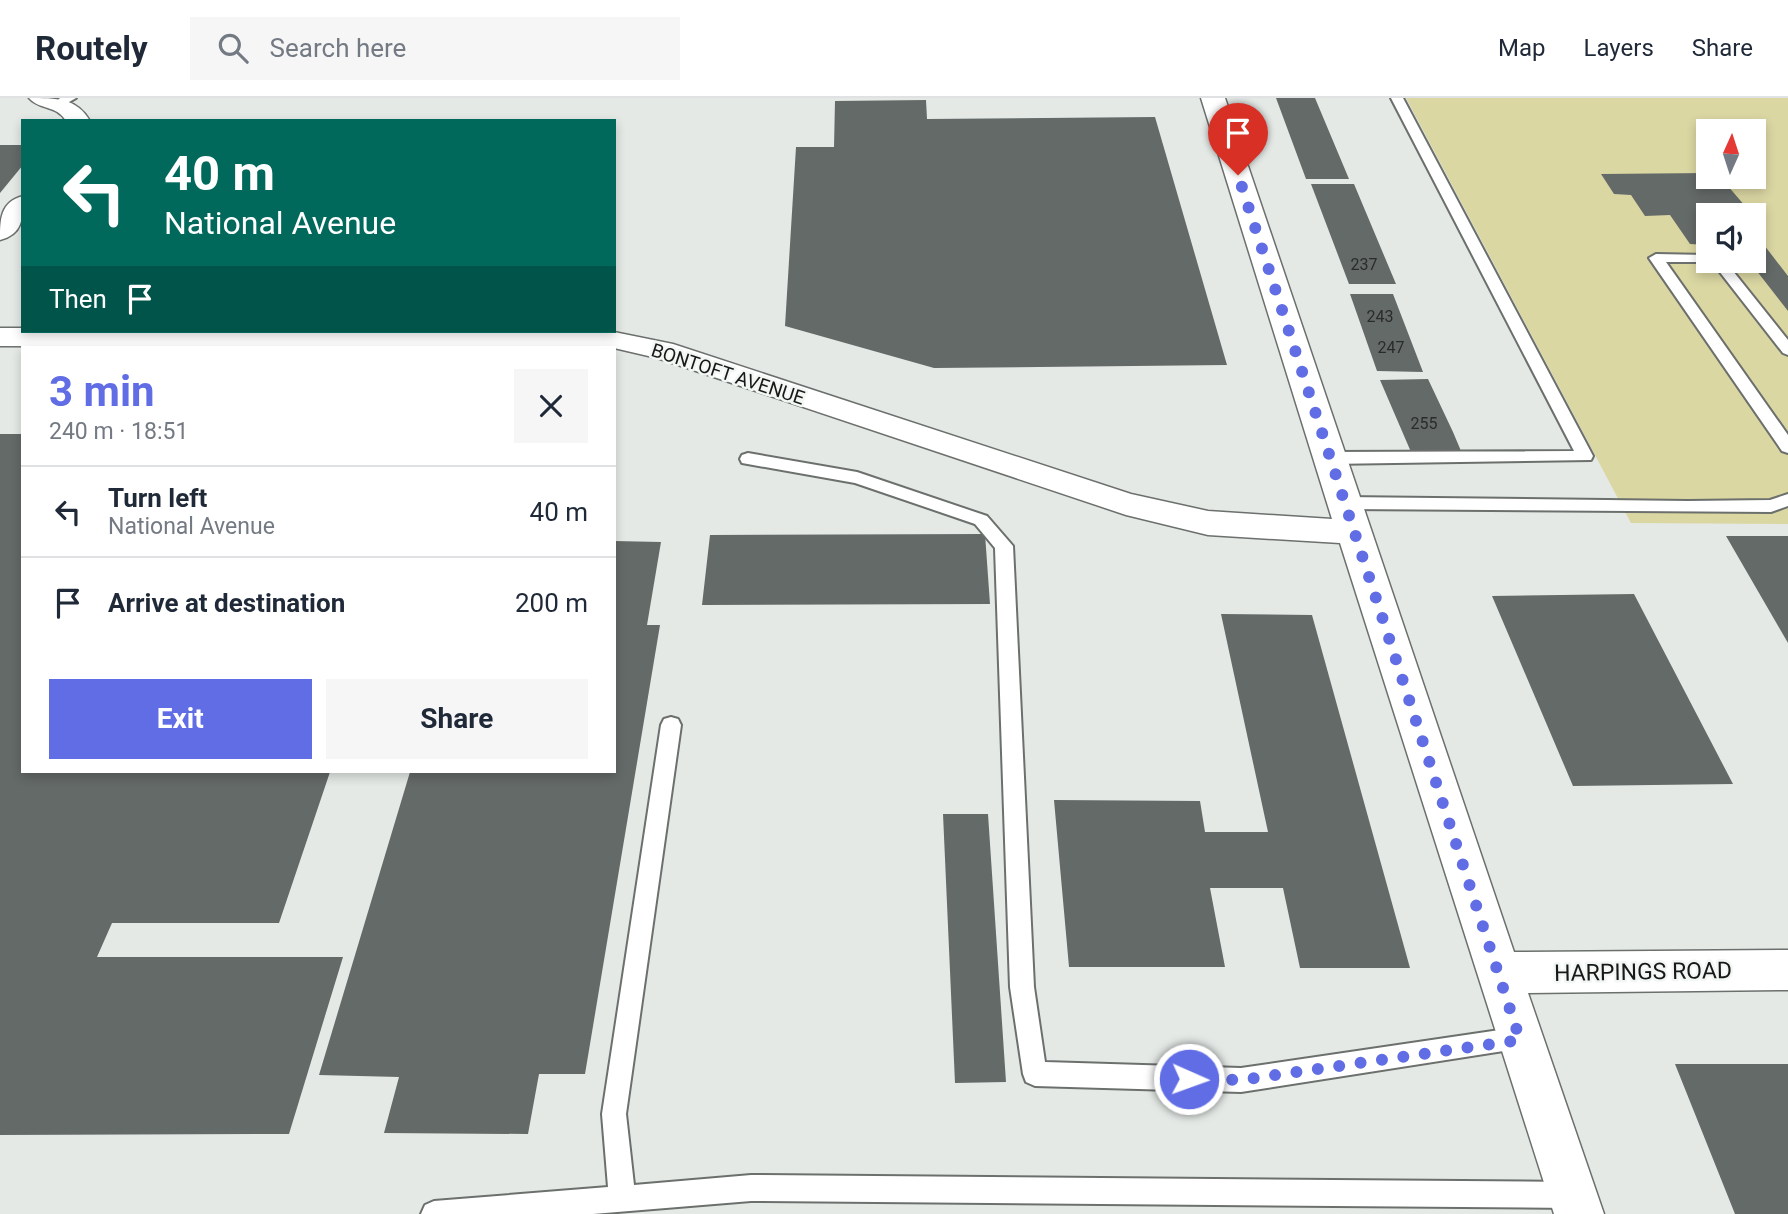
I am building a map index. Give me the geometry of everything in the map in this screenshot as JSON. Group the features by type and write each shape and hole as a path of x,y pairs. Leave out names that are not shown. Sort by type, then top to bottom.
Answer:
{"street":[{"path":"1213,98 1575,1204"},
{"path":"58,99 78,119"},
{"path":"0,232 21,206"},
{"name":"BONTOFT AVENUE","path":"0,337 556,338 614,341 663,350 1126,504 1208,523 1348,517"},
{"name":"HARPINGS ROAD","path":"1498,974 1788,970"}],"lane":[{"path":"1329,458 1585,456 1397,98"},
{"path":"1696,260 1656,258 1788,447"},
{"path":"1727,273 1788,350"},
{"path":"748,459 857,478 981,520 1004,546 1021,987 1035,1074 1241,1080 1520,1040"},
{"path":"1348,517 1771,506 1788,500"},
{"path":"622,1198 614,1114 671,725"},
{"path":"433,1214 751,1188 1575,1204"}],"shaded area":[{"path":"1406,98 1788,98 1788,524 1631,523"}],"building":[{"path":"1276,98 1315,98 1349,179 1306,179"},
{"path":"926,100 927,119 1155,117 1227,365 934,368 785,326 796,147 834,147 835,101"},
{"path":"0,145 21,145 21,167 0,193"},
{"path":"1696,173 1696,189 1730,189 1743,203 1696,203 1696,244 1690,244 1670,215 1645,216 1631,195 1614,194 1601,174"},
{"path":"1311,184 1354,184 1396,284 1349,284"},
{"path":"1766,248 1788,276 1788,311 1758,273 1766,273"},
{"path":"1350,294 1393,294 1423,372 1377,371"},
{"path":"1428,379 1461,451 1411,452 1380,380"},
{"path":"0,434 21,434 21,773 330,773 279,923 112,923 97,957 343,957 289,1134 0,1135"},
{"path":"985,534 990,604 702,605 710,535"},
{"path":"1726,536 1788,536 1788,643"},
{"path":"616,541 661,542 647,625 660,625 585,1074 539,1074 528,1134 384,1133 399,1077 319,1075 410,773 616,773"},
{"path":"1634,594 1733,784 1573,786 1492,596"},
{"path":"1221,614 1312,615 1410,968 1300,968 1283,888 1210,888 1225,967 1069,967 1054,800 1200,801 1205,832 1268,832"},
{"path":"943,814 988,814 1006,1082 955,1083"},
{"path":"1675,1064 1788,1064 1788,1214 1735,1214"}],"route":[{"path":"1189,1079 1241,1080 1520,1040 1238,175"}]}
